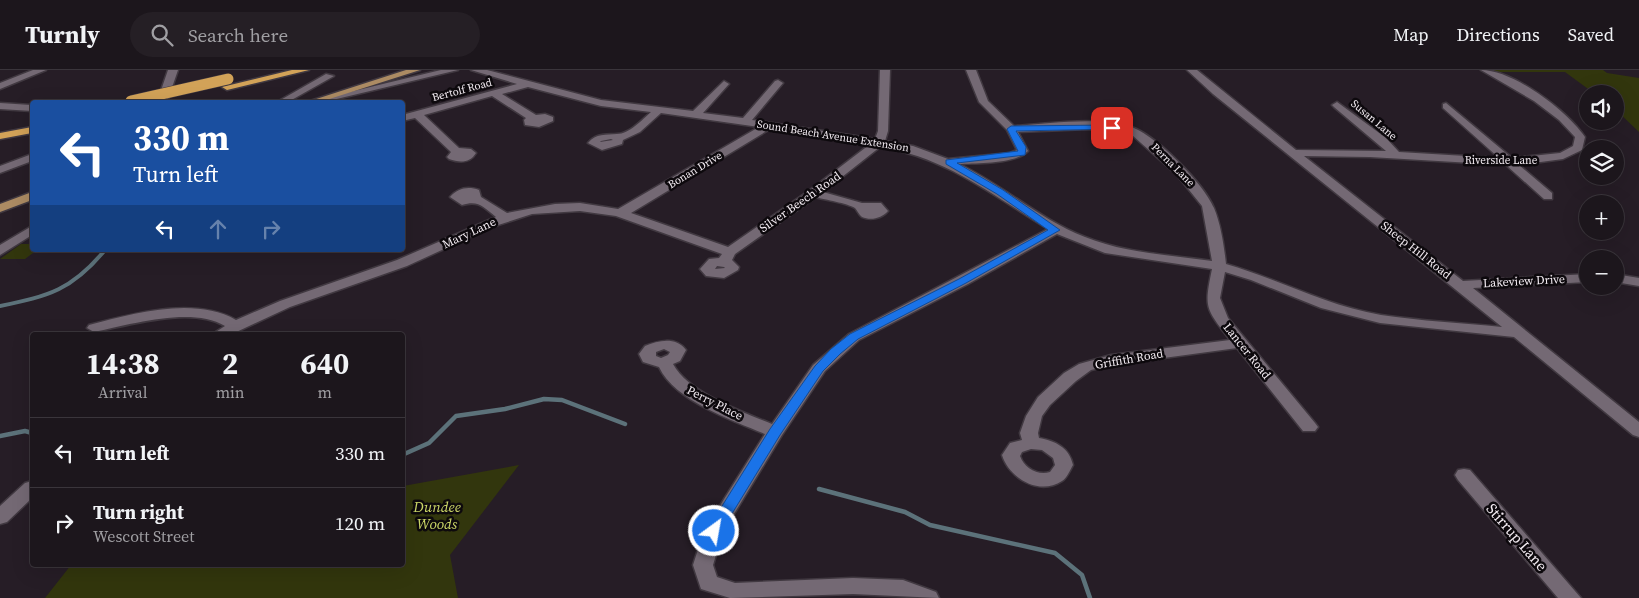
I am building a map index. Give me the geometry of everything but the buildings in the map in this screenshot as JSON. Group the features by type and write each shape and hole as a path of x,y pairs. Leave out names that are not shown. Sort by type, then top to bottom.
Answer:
{"highway":[{"path":"165,100 270,70"},
{"path":"138,100 304,70"},
{"path":"0,128 30,121"},
{"path":"0,136 30,130"}],"main road":[{"path":"319,100 415,70"},
{"path":"0,208 30,197"}],"street":[{"path":"2,84 41,70"},
{"path":"163,100 172,70"},
{"path":"322,100 453,70"},
{"name":"Sound Beach Avenue Extension","path":"476,70 594,101 878,142 920,151 948,162 1000,192 1055,230 1075,240 1105,249 1219,266 1256,277 1326,305 1362,315 1420,324 1458,326 1508,324"},
{"path":"878,142 883,131 885,70"},
{"path":"948,162 1022,153 1022,147 1011,129 984,102 972,70"},
{"name":"Sheep Hill Road","path":"1192,70 1639,431"},
{"name":"Riverside Lane","path":"1293,153 1395,154 1508,161 1563,157 1578,148 1580,137 1565,121 1530,94 1506,79 1486,70"},
{"path":"286,100 330,76"},
{"path":"745,122 778,82"},
{"name":"Bertolf Road","path":"405,117 527,84"},
{"path":"695,115 724,84"},
{"path":"495,94 534,118"},
{"name":"Susan Lane","path":"1337,105 1382,140 1395,154"},
{"path":"0,106 30,108"},
{"path":"1446,106 1548,196"},
{"path":"618,138 636,130 659,110"},
{"path":"417,114 436,129 439,136 457,152"},
{"name":"Bonan Drive","path":"621,213 768,126"},
{"name":"Perna Lane","path":"1011,129 1112,128 1127,129 1141,135 1205,199 1211,213 1219,266"},
{"name":"Silver Beech Road","path":"726,257 814,193 878,142"},
{"path":"0,170 30,158"},
{"path":"814,193 863,207"},
{"path":"474,198 482,201 504,217"},
{"name":"Mary Lane","path":"224,332 276,308 416,257 504,217 536,210 565,207 609,210 621,213 726,257"},
{"path":"929,598 903,588 853,586 734,591 708,583 703,565 714,531 775,432 819,368 854,336 963,281 1055,230"},
{"path":"0,251 30,231"},
{"name":"Lancer Road","path":"1219,266 1211,292 1214,307 1309,427"},
{"name":"Lakeview Drive","path":"1460,285 1579,278"},
{"path":"1624,280 1639,282"},
{"path":"94,328 150,317 184,314 227,318 235,326"},
{"name":"Sound Beach Avenue Extension","path":"1458,326 1508,324"},
{"name":"Griffith Road","path":"1031,443 1029,433 1034,416 1044,401 1070,377 1085,367 1111,360 1241,343"},
{"name":"Perry Place","path":"665,362 668,374 688,390 775,432"},
{"name":"Stirrup Lane","path":"1464,476 1571,598"},
{"path":"0,516 30,490"}],"green space":[{"path":"1491,70 1603,70 1607,73 1639,78 1639,132 1624,118 1624,85 1583,85 1565,72 1496,72"},
{"path":"21,244 30,244 30,252 34,252 25,259 0,259"},
{"name":"Dundee Woods","path":"519,465 450,555 458,598 45,598 69,567 405,567 405,486"}],"waterway":[{"path":"0,306 32,299 59,289 82,274 103,252"},
{"path":"405,454 429,443 456,416 505,409 544,399 562,400 625,424"},
{"path":"0,436 25,431 30,432"},
{"path":"819,489 905,512 930,525 1055,553 1082,575 1090,598"}],"route":[{"path":"714,531 775,432 819,368 835,352 854,336 963,281 1055,230 1020,204 948,162 958,159 1012,156 1022,153 1022,147 1011,129 1112,128"}]}
